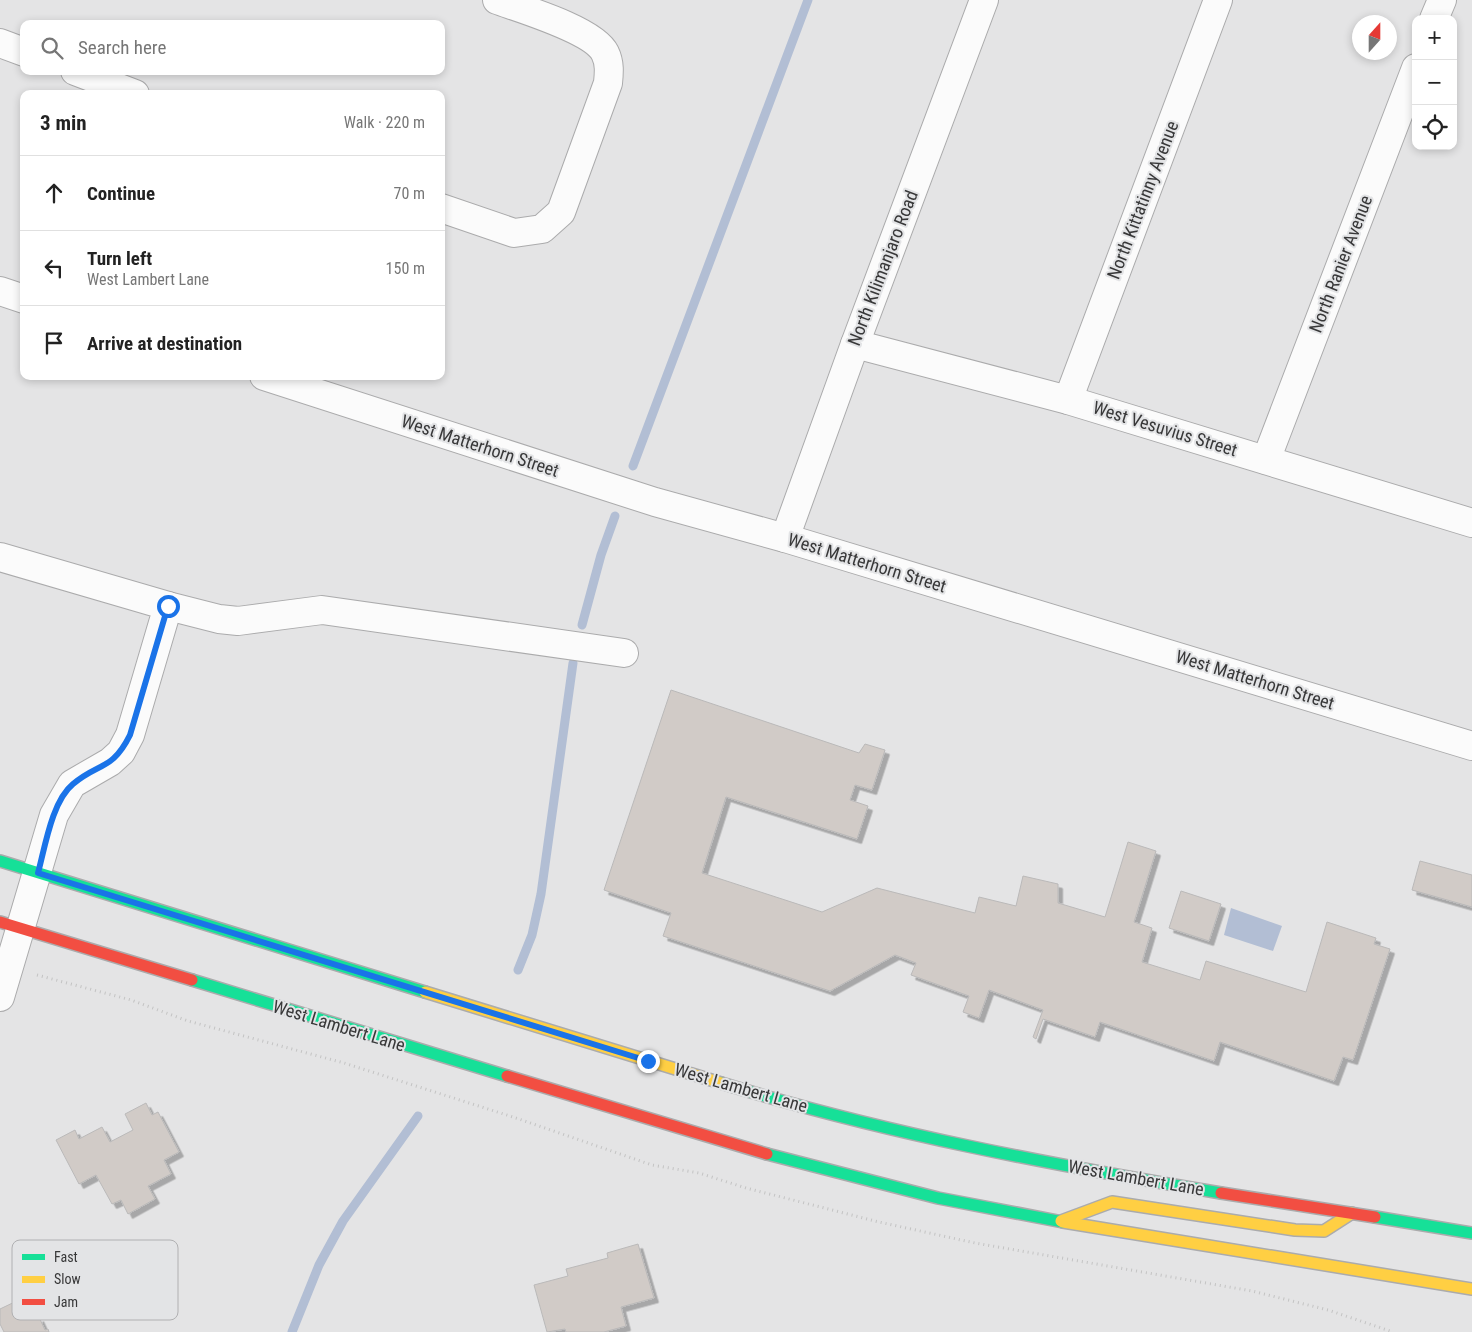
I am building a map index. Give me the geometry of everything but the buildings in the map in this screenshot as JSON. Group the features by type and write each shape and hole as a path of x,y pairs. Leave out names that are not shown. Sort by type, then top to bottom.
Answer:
{"main road":[{"name":"West Lambert Lane","path":"0,861 738,1088 881,1128 1112,1174 1472,1233"},
{"name":"West Lambert Lane","path":"10,925 801,1164 938,1198 1059,1221 1472,1290"},
{"path":"1059,1221 1112,1202 1304,1230 1324,1231 1352,1213"}],"street":[{"path":"445,209 514,233 542,229 562,212 608,83 610,68 605,52 596,42 577,30 497,0"},
{"name":"North Kilimanjaro Road","path":"785,538 855,344 984,0"},
{"name":"North Kittatinny Avenue","path":"1068,400 1218,0"},
{"path":"1436,15 1442,0"},
{"path":"0,43 20,50"},
{"path":"85,75 125,90"},
{"name":"North Ranier Avenue","path":"1266,460 1412,78"},
{"path":"0,292 20,298"},
{"name":"West Vesuvius Street","path":"855,344 1068,400 1266,460 1470,518"},
{"name":"West Matterhorn Street","path":"276,380 656,502 785,538 1472,746"},
{"path":"0,558 219,619 238,621 322,610 624,653"},
{"path":"0,997 10,925 38,873 54,815 72,784 110,762 122,752 130,735 168,606"}],"water":[{"path":"1231,908 1282,926 1273,951 1224,935"}],"waterway":[{"path":"633,466 808,0"},
{"path":"582,625 601,555 615,516"},
{"path":"518,970 532,935 541,894 573,663"},
{"path":"292,1332 319,1265 343,1221 418,1116"}],"traffic: fast":[{"path":"0,861 425,992"},
{"path":"192,980 507,1076"},
{"path":"721,1083 844,1117 969,1146 1094,1171 1221,1193"},
{"path":"767,1154 938,1198 1063,1222"},
{"path":"1375,1217 1472,1233"}],"traffic: slow":[{"path":"425,992 721,1083"},
{"path":"1061,1221 1112,1202 1295,1230 1324,1231 1352,1213"},
{"path":"1063,1222 1472,1289"}],"traffic: jam":[{"path":"0,922 192,980"},
{"path":"507,1076 767,1154"},
{"path":"1221,1193 1375,1217"}],"route":[{"path":"168,606 130,735 122,752 110,762 72,784 54,815 38,873 648,1061"}]}
